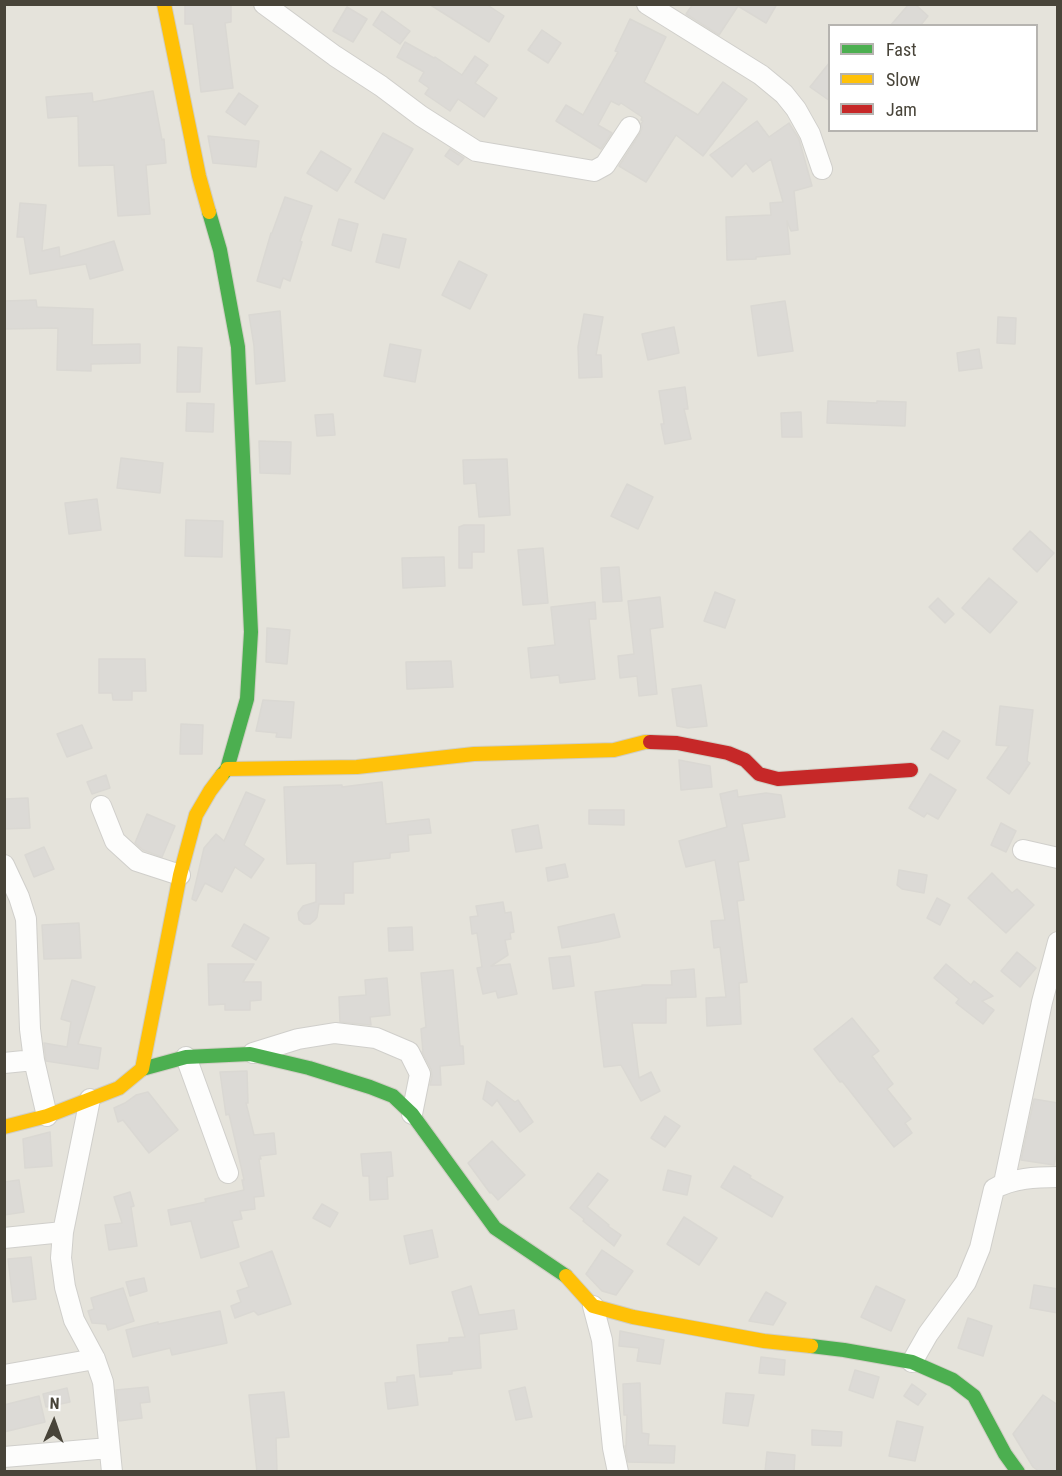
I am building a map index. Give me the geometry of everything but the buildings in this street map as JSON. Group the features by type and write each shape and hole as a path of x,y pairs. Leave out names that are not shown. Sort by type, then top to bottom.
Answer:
{"street":[{"path":"142,1069 180,875 196,815 210,790 228,769 247,699 250,632 237,347 220,250 199,176 164,4"},
{"path":"264,4 421,116 476,151 594,171 605,165 630,127"},
{"path":"647,4 761,75 784,94 796,109 810,134 822,169"},
{"path":"228,769 357,767 474,754 614,750 645,742 677,743 728,753 745,760 759,774 778,779 911,770"},
{"path":"100,806 115,840 137,861 180,875"},
{"path":"1023,850 1058,858"},
{"path":"4,865 19,897 26,919 28,998 34,1060 47,1116"},
{"path":"1004,1183 1042,1002 1058,942"},
{"path":"4,1127 47,1116 119,1088 142,1069 186,1057 250,1054 298,1039 335,1033 376,1038 409,1052 420,1074 412,1114"},
{"path":"250,1054 309,1068 393,1096 412,1114 495,1228 566,1276 593,1306 602,1340 613,1448 618,1472"},
{"path":"186,1057 228,1173"},
{"path":"4,1063 34,1060"},
{"path":"90,1099 63,1232 61,1258 65,1287 74,1320 95,1359 103,1382 112,1472"},
{"path":"912,1362 928,1334 966,1282 980,1248 994,1189 1004,1183 1058,1177"},
{"path":"4,1238 63,1232"},
{"path":"593,1306 633,1317 764,1341 844,1350 912,1362 953,1380 974,1396 1005,1454 1018,1472"},
{"path":"4,1375 95,1359"},
{"path":"4,1457 109,1448"}],"shaded area":[{"path":"5,5 1057,5 1057,1471 5,1471"}],"traffic: fast":[{"path":"209,212 220,250 238,347 251,632 247,699 227,769 222,775"},
{"path":"142,1069 186,1057 250,1054 309,1068 393,1096 412,1114 495,1228 566,1276"},
{"path":"811,1346 912,1362 953,1380 974,1396 1005,1454 1018,1472"}],"traffic: slow":[{"path":"164,4 199,176 209,212"},
{"path":"227,769 357,767 474,754 614,750 650,742"},
{"path":"4,1127 47,1116 119,1088 142,1069 180,875 196,815 222,775"},
{"path":"566,1276 593,1306 633,1317 764,1341 811,1346"}],"traffic: jam":[{"path":"650,742 677,743 728,753 745,760 759,774 778,779 911,770"}]}
